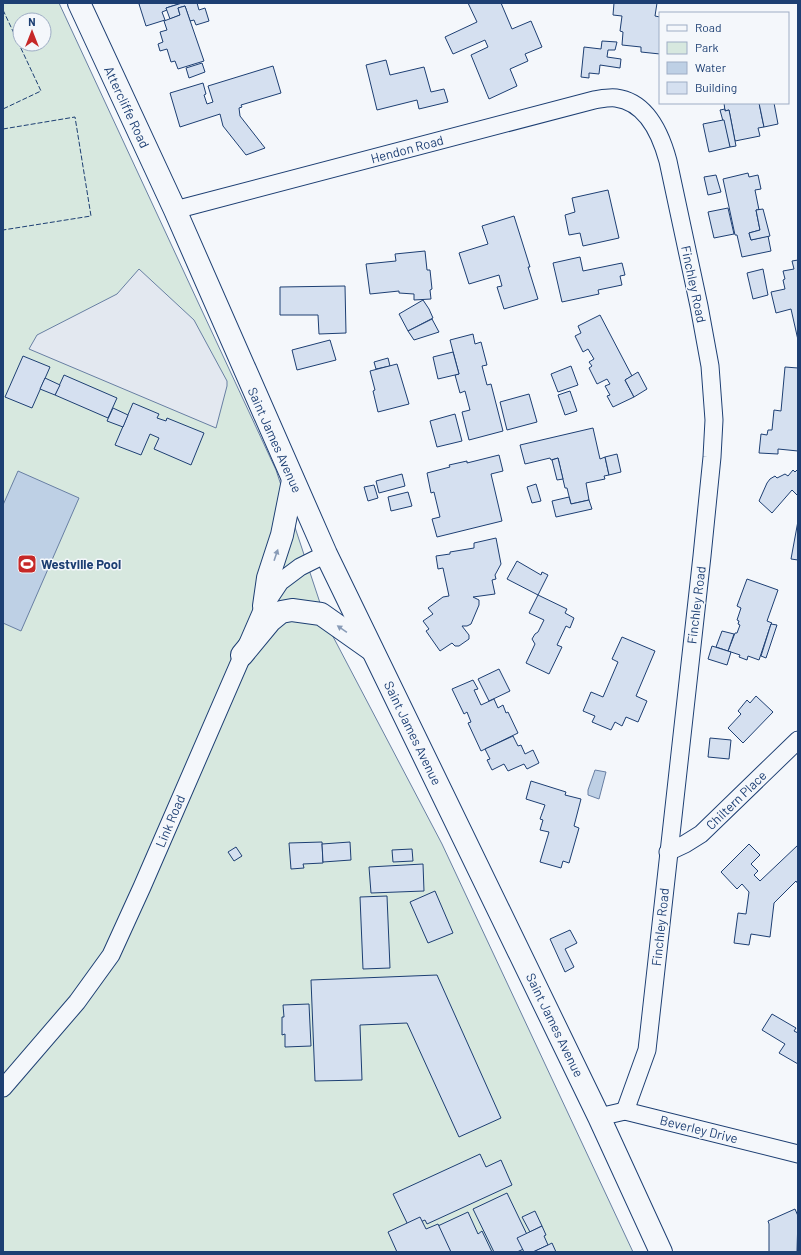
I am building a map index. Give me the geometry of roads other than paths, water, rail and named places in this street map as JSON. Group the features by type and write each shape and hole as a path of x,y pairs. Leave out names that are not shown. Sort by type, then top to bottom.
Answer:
{"main road":[{"name":"Attercliffe Road","path":"80,3 175,210"},
{"name":"Saint James Avenue","path":"175,210 326,554 599,1117 661,1252"},
{"path":"264,606 268,578 282,536 293,480"},
{"path":"242,655 270,621 281,612 292,610 321,614 373,651"}],"street":[{"name":"Hendon Road","path":"175,210 594,100 616,98 638,107"},
{"name":"Finchley Road","path":"625,1111 647,1050 702,556 712,457 714,420 710,366 700,306 668,162 664,147 653,124 638,107"},
{"name":"Link Road","path":"3,1088 77,1002 111,955 264,606 280,582 300,568 326,554"},
{"name":"Chiltern Place","path":"668,852 701,834 798,740"},
{"name":"Beverley Drive","path":"599,1117 625,1111 798,1154"}],"water":[{"name":"Westville Pool","path":"18,471 79,498 21,631 3,623 3,505"},
{"path":"595,770 606,772 599,799 588,795 588,790"}],"place":[{"name":"Westville Pool","path":"27,564"}]}
